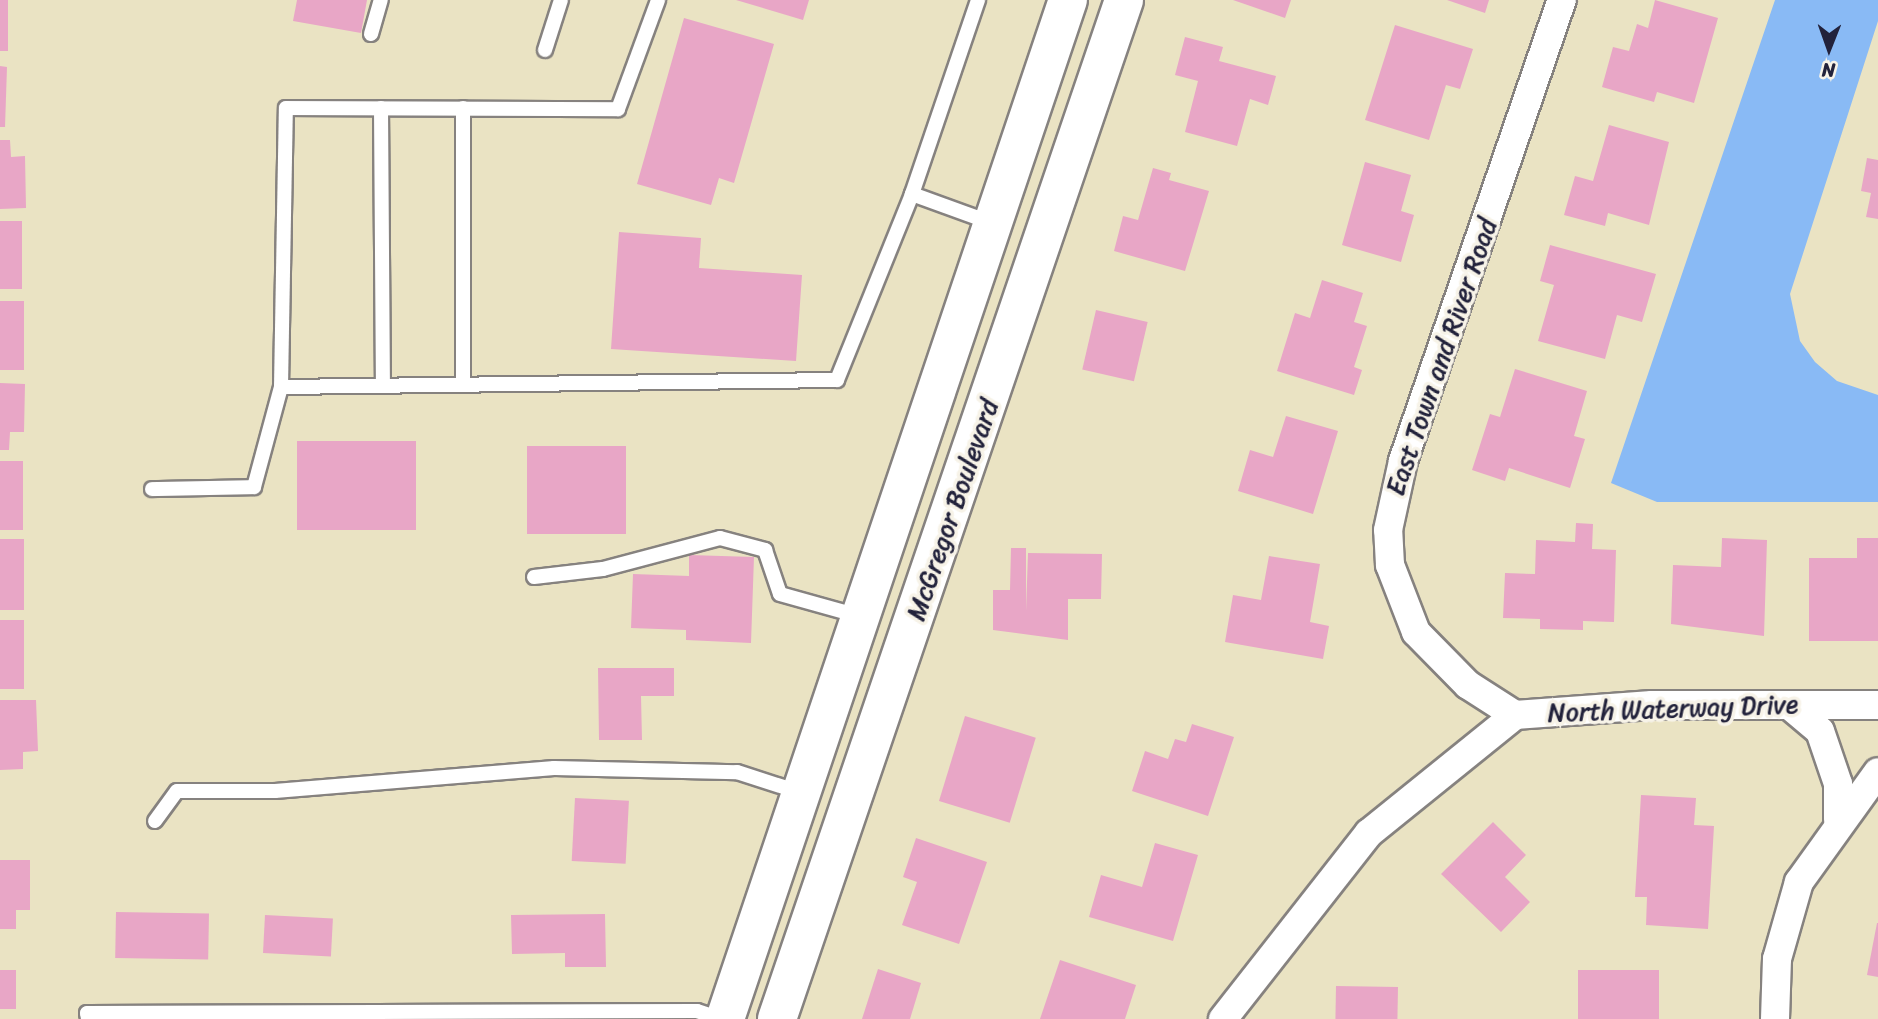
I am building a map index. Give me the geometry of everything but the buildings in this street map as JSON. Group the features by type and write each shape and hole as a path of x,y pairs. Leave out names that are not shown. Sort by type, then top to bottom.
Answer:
{"main road":[{"name":"McGregor Boulevard","path":"723,1019 1068,0"},
{"name":"McGregor Boulevard","path":"777,1019 1124,0"}],"street":[{"name":"East Town and River Road","path":"1515,715 1468,685 1416,632 1399,600 1388,530 1403,461 1562,0"},
{"name":"North Waterway Drive","path":"1223,1019 1368,832 1515,715 1651,705 1878,705"},
{"path":"1789,705 1820,731 1838,784 1838,820"},
{"path":"1775,1019 1784,925 1799,882 1838,820 1878,772"}],"lane":[{"path":"371,34 381,0"},
{"path":"545,50 561,0"},
{"path":"152,489 254,487 281,387 286,108 618,109 658,0"},
{"path":"281,387 837,380 912,194 978,0"},
{"path":"381,108 383,384"},
{"path":"463,108 463,383"},
{"path":"912,194 993,223"},
{"path":"534,577 603,569 720,538 765,550 780,594 860,617"},
{"path":"155,821 177,791 275,791 554,768 737,772 799,792"},
{"path":"88,1019 87,1013 697,1011 723,1019"}],"water":[{"path":"1775,0 1878,0 1878,21 1790,294 1800,341 1815,362 1837,381 1878,395 1878,502 1657,502 1611,483"}]}
